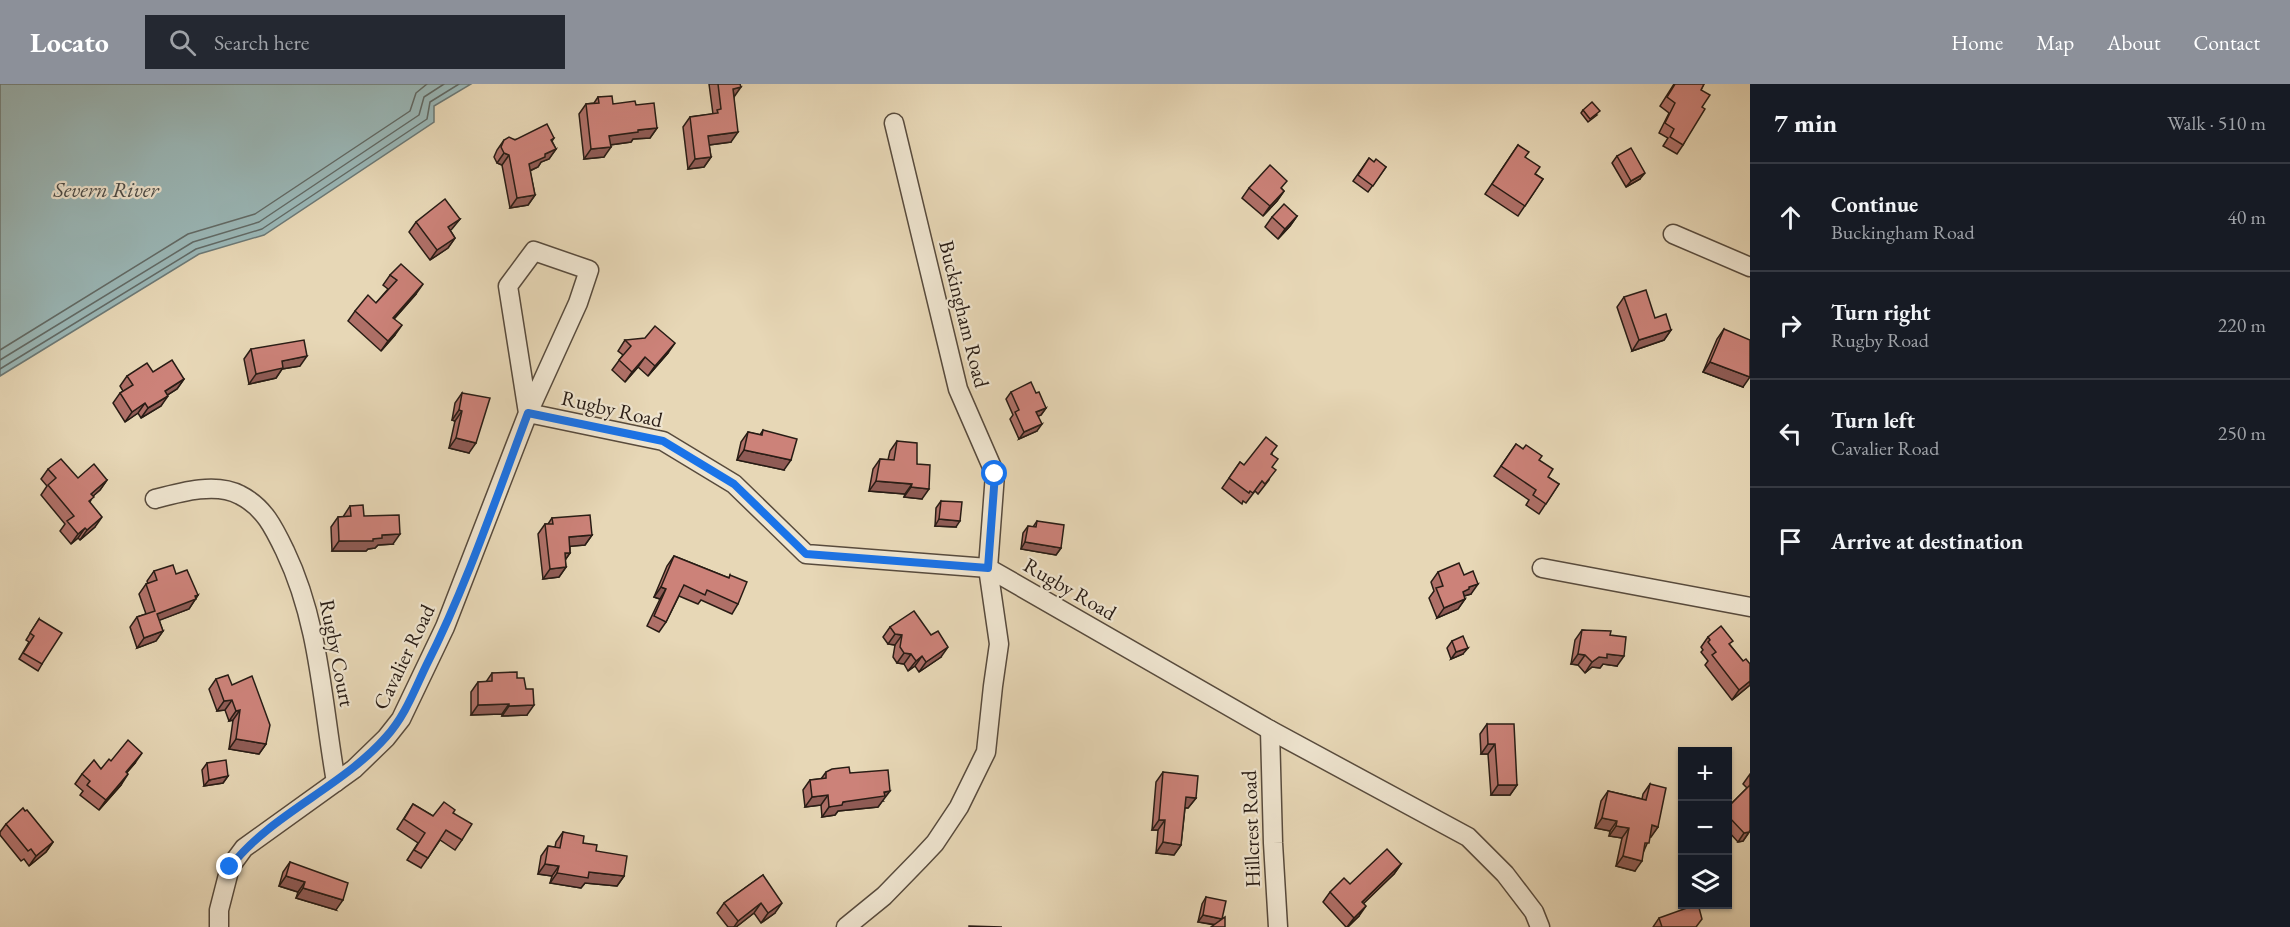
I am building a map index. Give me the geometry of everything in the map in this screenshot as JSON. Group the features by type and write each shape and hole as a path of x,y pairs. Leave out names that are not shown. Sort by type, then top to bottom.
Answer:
{"street":[{"name":"Buckingham Road","path":"846,927 884,896 935,843 959,807 986,752 999,644 988,568 995,474 958,389 894,123"},
{"path":"1673,234 1750,267"},
{"name":"Cavalier Road","path":"219,927 219,910 230,867 244,848 354,769 386,738 401,719 446,627 528,413 578,303 589,270 534,251 508,286 528,413"},
{"name":"Rugby Road","path":"528,413 663,441 734,484 806,554 988,568 1270,730 1468,837 1505,874 1534,912 1540,927"},
{"name":"Rugby Court","path":"155,499 180,492 213,489 238,494 259,507 273,527 300,586 312,626 336,782"},
{"path":"1542,568 1750,607"},
{"name":"Hillcrest Road","path":"1270,730 1278,927"}],"water":[{"name":"Severn River","path":"0,84 471,84 434,106 434,122 264,235 199,254 0,376"}],"building":[{"path":"718,84 740,84 741,87 733,89 738,132 708,136 711,157 695,159 690,117 718,113 717,110 721,109"},
{"path":"1675,84 1704,84 1701,90 1710,95 1702,107 1705,109 1683,145 1670,137 1674,129 1665,123 1675,103 1667,97"},
{"path":"612,96 613,104 635,101 636,105 654,103 657,128 609,136 611,147 591,149 586,104 599,103 598,97"},
{"path":"1592,102 1600,111 1590,119 1583,110"},
{"path":"547,124 554,138 551,140 556,149 529,164 535,195 517,198 509,155 504,153 501,147 504,140 509,137 515,140"},
{"path":"1518,145 1529,152 1525,157 1540,167 1535,174 1543,179 1525,206 1492,184"},
{"path":"1631,148 1645,173 1631,181 1617,156"},
{"path":"1369,158 1374,162 1376,159 1386,167 1373,186 1358,175"},
{"path":"1270,165 1287,181 1281,188 1284,191 1270,206 1249,188"},
{"path":"445,199 460,219 448,227 455,238 437,250 416,222"},
{"path":"1284,204 1297,216 1285,229 1272,217"},
{"path":"401,264 423,284 393,318 402,325 388,341 355,311 368,295 376,303 397,280 390,275"},
{"path":"1646,290 1655,318 1666,314 1671,330 1639,340 1624,297"},
{"path":"655,326 675,343 655,366 645,357 632,372 619,360 631,346 625,340 645,338"},
{"path":"1724,329 1750,340 1750,377 1710,362"},
{"path":"304,340 307,356 282,361 283,368 256,374 251,349"},
{"path":"172,360 184,379 165,391 168,396 148,408 145,403 132,412 120,393 133,385 127,376 147,363 153,372"},
{"path":"1031,382 1036,393 1039,392 1046,408 1036,412 1042,424 1024,432 1015,412 1019,410 1011,392"},
{"path":"462,393 490,398 476,443 456,438 462,411 459,410"},
{"path":"763,430 797,439 791,460 744,450 748,432 762,435"},
{"path":"1266,437 1277,446 1271,454 1278,459 1272,467 1276,470 1265,484 1262,481 1253,493 1250,491 1249,493 1229,478 1240,462 1244,465"},
{"path":"897,441 917,443 917,464 930,465 929,489 911,487 912,484 876,481 880,459 894,460"},
{"path":"1516,444 1523,449 1526,445 1542,456 1539,460 1553,469 1548,477 1559,484 1546,504 1533,495 1536,490 1501,466"},
{"path":"61,459 78,478 94,464 107,480 91,494 94,497 89,501 102,517 87,530 85,528 78,534 67,521 74,516 48,485 56,478 48,469"},
{"path":"941,501 962,502 960,521 939,519"},
{"path":"363,505 364,516 399,515 400,534 382,535 382,538 373,539 373,541 339,541 338,517 351,516 350,506"},
{"path":"590,515 592,535 569,537 570,553 565,553 566,567 550,569 545,524 553,524 552,518"},
{"path":"1037,521 1064,525 1061,548 1025,542 1028,526 1036,527"},
{"path":"674,556 729,578 730,575 747,582 738,604 707,590 705,595 684,585 666,622 654,616 666,589 661,587"},
{"path":"1459,563 1464,575 1473,571 1478,584 1463,592 1465,599 1444,608 1436,588 1443,586 1438,572"},
{"path":"173,565 176,574 187,570 198,595 195,596 196,599 157,614 163,631 144,638 137,617 155,611 146,584 157,580 154,571"},
{"path":"914,611 931,635 938,631 948,647 926,662 922,656 916,661 911,654 904,653 900,647 902,635 895,634 890,627"},
{"path":"39,619 62,633 42,664 23,653 34,636 30,633"},
{"path":"1721,626 1733,641 1729,644 1743,661 1746,659 1750,664 1750,681 1739,690 1712,655 1716,652 1708,642 1710,640 1708,637"},
{"path":"1582,630 1611,631 1610,635 1626,637 1624,656 1607,654 1607,658 1599,657 1592,662 1585,655 1578,654"},
{"path":"1463,636 1468,648 1456,652 1452,641"},
{"path":"517,672 517,678 524,678 526,689 533,689 534,705 478,705 478,682 492,681 492,673"},
{"path":"228,675 232,685 252,676 270,725 266,744 236,739 240,710 236,711 232,700 224,701 216,679"},
{"path":"1487,724 1514,724 1517,785 1498,785 1495,744 1488,744"},
{"path":"128,740 142,753 106,800 87,785 90,781 82,774 94,760 101,769 109,759 111,761"},
{"path":"226,760 228,776 209,780 207,763"},
{"path":"849,767 850,773 888,770 890,791 884,792 885,796 843,802 842,805 829,807 828,795 812,797 810,780 826,778 826,772 832,769"},
{"path":"1163,772 1198,776 1196,798 1186,797 1181,845 1163,842 1165,820 1159,820"},
{"path":"1650,784 1666,788 1658,827 1652,825 1649,843 1645,843 1642,861 1623,856 1629,828 1616,826 1617,821 1602,818 1608,791 1646,800"},
{"path":"1750,785 1749,832 1744,833 1732,820 1732,803"},
{"path":"444,802 455,810 453,813 472,824 462,840 446,830 428,858 414,850 425,833 404,819 413,804 433,816"},
{"path":"23,808 53,842 36,856 31,849 28,851 6,824"},
{"path":"563,832 584,836 583,843 597,845 596,851 627,856 624,876 589,872 588,878 557,873 559,866 545,864 548,846 560,848"},
{"path":"1387,849 1401,864 1362,902 1366,906 1354,918 1330,892 1344,878 1350,884"},
{"path":"290,862 348,883 343,900 303,888 305,882 286,876"},
{"path":"763,875 782,903 768,913 761,903 738,921 724,903"},
{"path":"1206,897 1226,901 1222,919 1203,915"},
{"path":"1684,909 1699,909 1702,919 1696,927 1662,927 1659,918"},
{"path":"1225,917 1225,927 1211,927"}],"route":[{"path":"230,867 244,848 354,769 386,738 401,719 446,627 528,413 663,441 734,484 806,554 988,568 995,474"}]}
